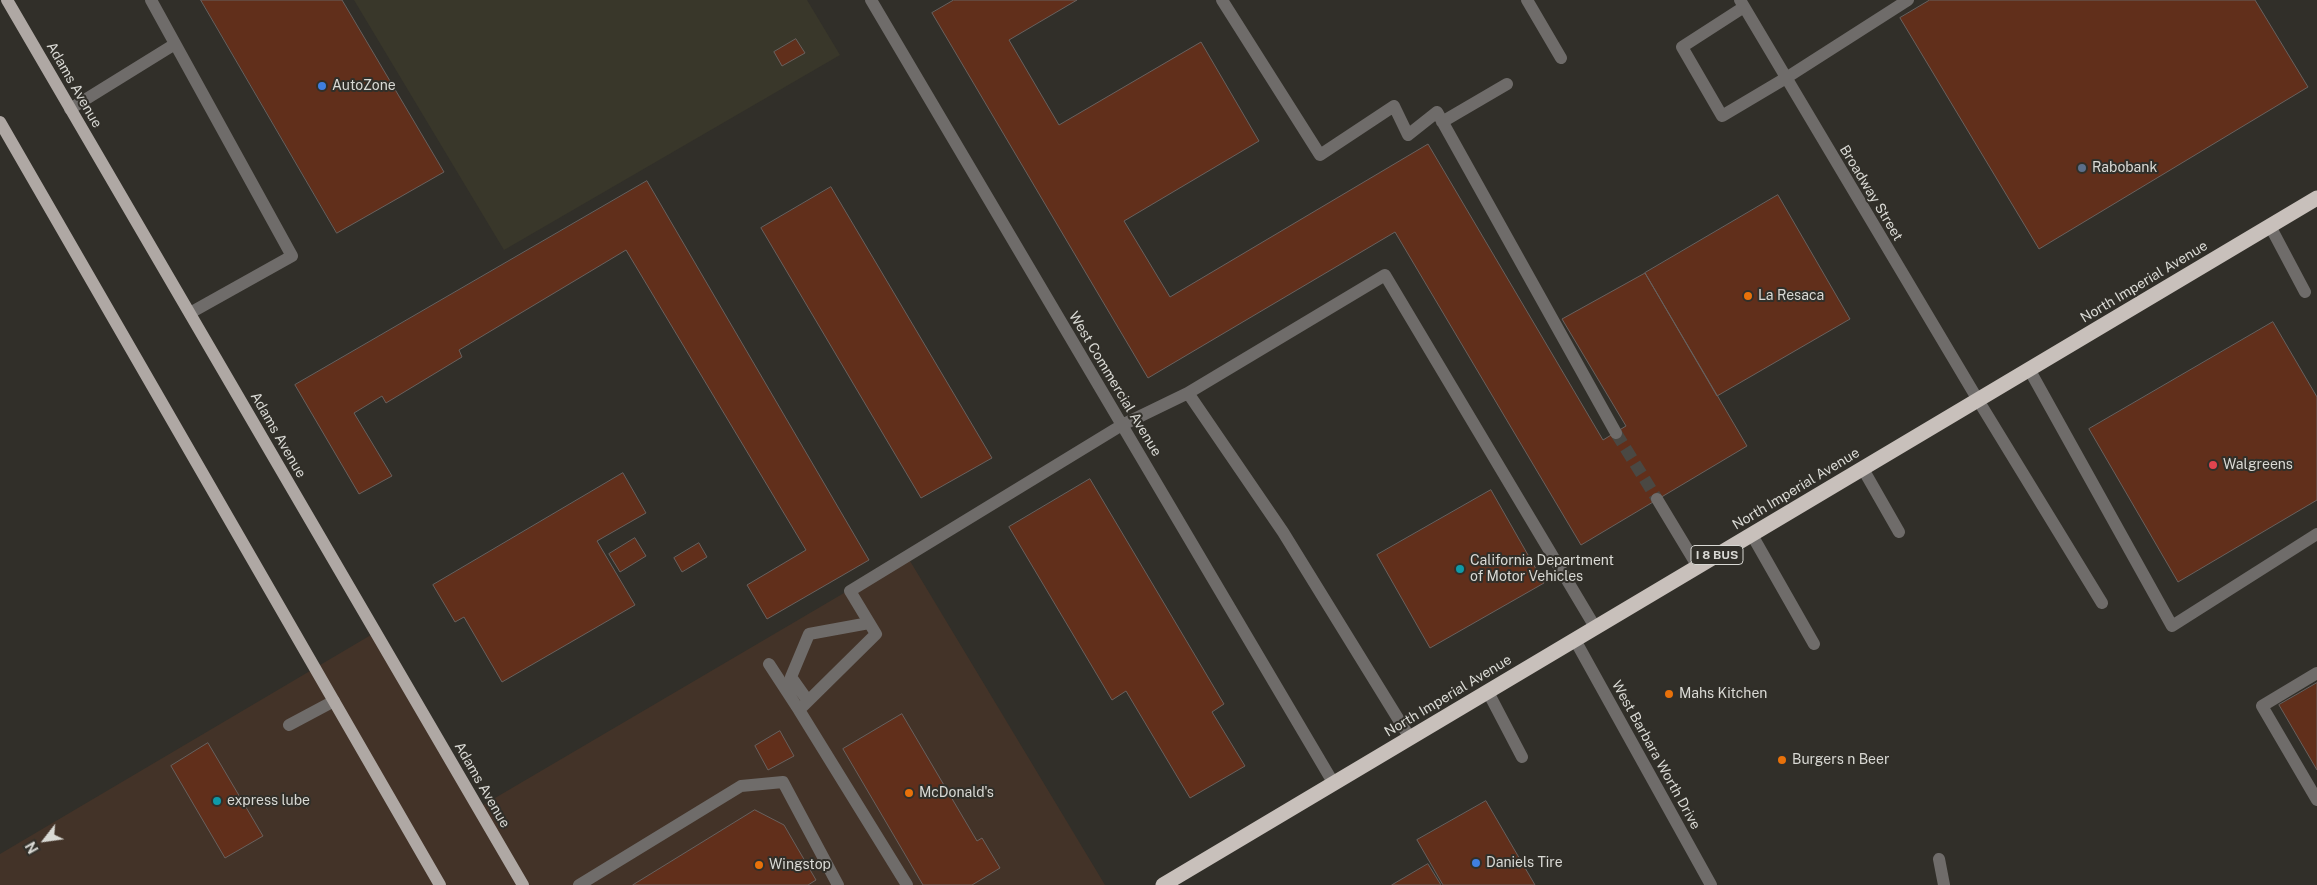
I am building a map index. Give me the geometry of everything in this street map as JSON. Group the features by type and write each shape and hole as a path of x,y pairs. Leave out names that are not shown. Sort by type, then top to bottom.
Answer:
{"highway":[{"name":"North Imperial Avenue","path":"1163,885 2317,198"}],"main road":[{"name":"Adams Avenue","path":"7,0 523,885"},
{"path":"0,122 440,885"}],"street":[{"path":"151,0 292,256 190,314"},
{"path":"1222,0 1320,155 1394,106 1408,135 1437,112 1616,432"},
{"path":"1527,0 1561,58"},
{"path":"1742,4 1682,47 1722,116 1786,78 1908,0"},
{"name":"West Commercial Avenue","path":"876,2 1122,426 1334,784"},
{"name":"Broadway Street","path":"1742,4 1978,400 2102,603"},
{"path":"70,109 175,44"},
{"path":"1442,122 1507,84"},
{"path":"2270,226 2305,292"},
{"path":"804,706 876,634 850,591 1122,426 1188,394 1385,275 1595,628"},
{"path":"2029,369 2172,626 2317,534"},
{"path":"1188,394 1283,532 1410,738"},
{"path":"1863,469 1899,532"},
{"path":"1657,500 1698,567"},
{"path":"1752,534 1814,644"},
{"path":"869,622 809,634 791,677 804,706 907,885"},
{"name":"West Barbara Worth Drive","path":"1575,640 1711,885"},
{"path":"769,664 804,706"},
{"path":"2317,673 2262,706 2317,800"},
{"path":"1488,692 1522,757"},
{"path":"289,725 334,701"},
{"path":"579,885 741,786 783,782 838,885"},
{"path":"1939,859 1945,885"}],"shaded area":[{"path":"354,0 807,0 840,55 504,250"},
{"path":"907,556 1105,885 0,885 0,854 376,632 478,808"}],"building":[{"name":"AutoZone","path":"201,0 342,0 444,172 337,233"},
{"path":"954,0 1077,0 1009,40 1059,125 1201,42 1259,141 1124,221 1170,297 1428,144 1603,440 1626,426 1562,319 1645,273 1747,446 1581,545 1395,232 1148,378 932,13"},
{"name":"Rabobank","path":"1930,0 2255,0 2308,87 2039,249 1900,18"},
{"path":"796,39 805,53 782,66 774,52"},
{"path":"647,181 869,560 767,619 747,585 806,550 626,250 459,350 462,357 386,403 382,396 354,413 392,476 359,494 295,385"},
{"path":"831,187 992,458 921,498 761,228"},
{"name":"La Resaca","path":"1778,195 1850,319 1717,396 1645,273"},
{"name":"Walgreens","path":"2273,322 2317,397 2317,500 2178,582 2089,429"},
{"path":"623,473 646,513 597,541 635,605 502,682 464,617 455,622 433,585"},
{"path":"1090,479 1224,704 1212,712 1245,766 1190,798 1126,691 1112,700 1009,527"},
{"name":"California Department of Motor Vehicles","path":"1491,490 1544,583 1430,648 1377,555"},
{"path":"635,538 646,556 620,572 609,554"},
{"path":"699,543 707,557 682,572 674,558"},
{"path":"2317,683 2317,770 2279,705"},
{"name":"McDonald's","path":"902,714 977,841 982,838 1000,868 972,885 923,885 843,749"},
{"path":"780,731 794,756 768,770 755,746"},
{"name":"express lube","path":"208,743 263,836 225,858 171,766"},
{"name":"Daniels Tire","path":"1486,801 1535,885 1443,885 1417,840"},
{"path":"755,810 784,825 816,880 808,885 633,885"},
{"path":"1428,864 1441,885 1392,885"}],"tunnel":[{"path":"1616,433 1657,499"}],"place":[{"name":"AutoZone","path":"322,86"},
{"name":"Rabobank","path":"2082,168"},
{"name":"La Resaca","path":"1748,296"},
{"name":"Walgreens","path":"2213,465"},
{"name":"California Department of Motor Vehicles","path":"1460,569"},
{"name":"Mahs Kitchen","path":"1669,694"},
{"name":"Burgers n Beer","path":"1782,760"},
{"name":"McDonald's","path":"909,793"},
{"name":"express lube","path":"217,801"},
{"name":"Daniels Tire","path":"1476,863"},
{"name":"Wingstop","path":"759,865"}]}
